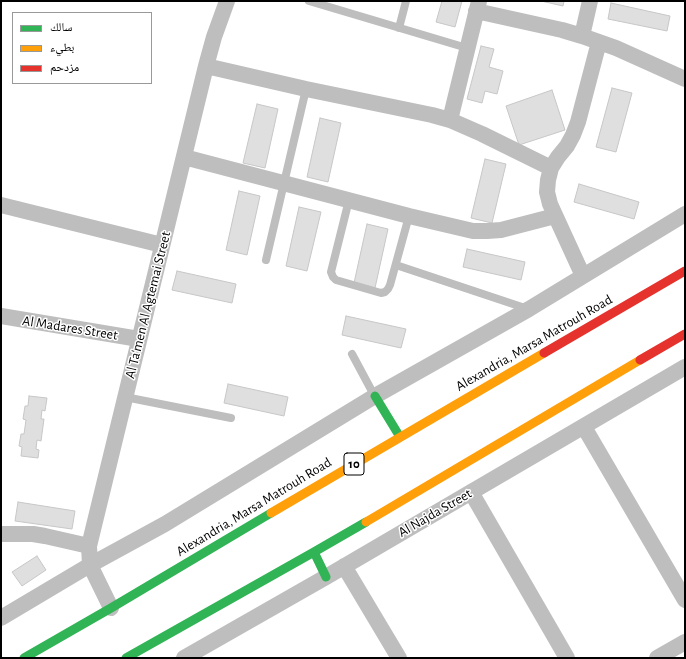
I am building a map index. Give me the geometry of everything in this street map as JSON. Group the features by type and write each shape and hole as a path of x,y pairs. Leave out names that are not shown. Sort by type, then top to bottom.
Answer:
{"main road":[{"name":"Alexandria, Marsa Matrouh Road","path":"24,658 685,271"},
{"path":"126,658 314,552 685,334"},
{"path":"375,396 400,437"},
{"path":"314,552 326,577"}],"street":[{"name":"Al Ta'men Al Agtemai Street","path":"111,608 90,565 89,546 206,66 214,37 227,1"},
{"path":"582,36 590,1"},
{"path":"450,120 478,6 582,36 616,48 685,79"},
{"path":"583,276 555,216 547,192 551,168 574,135 599,42"},
{"path":"206,66 450,120 551,168"},
{"path":"184,157 473,231 487,232 501,230 555,216"},
{"path":"1,205 162,245"},
{"path":"1,618 90,565 165,524 375,396 529,309 685,214"},
{"name":"Al Madares Street","path":"1,316 139,339"},
{"name":"Al Najda Street","path":"184,658 326,577 685,367"},
{"path":"584,427 685,600"},
{"path":"471,492 567,658"},
{"path":"1,534 33,534 89,546"},
{"path":"344,566 399,658"},
{"path":"657,658 685,642"}],"lane":[{"path":"309,1 467,48"},
{"path":"399,28 406,1"},
{"path":"266,260 306,89"},
{"path":"349,200 331,272 336,280 380,293 385,292 390,285 410,216"},
{"path":"396,265 529,309"},
{"path":"352,354 375,396"},
{"path":"125,397 232,418"}],"building":[{"path":"442,1 462,1 455,27 436,22"},
{"path":"541,1 564,1 563,6"},
{"path":"611,3 670,16 667,31 608,19"},
{"path":"481,46 494,49 489,67 503,71 497,94 485,91 482,103 467,99"},
{"path":"612,88 632,93 616,152 596,147"},
{"path":"552,90 565,130 519,145 506,106"},
{"path":"257,104 278,109 265,168 243,163"},
{"path":"320,118 341,123 328,182 307,177"},
{"path":"485,159 506,164 492,223 471,218"},
{"path":"579,184 639,202 634,219 574,202"},
{"path":"239,191 260,196 247,255 226,250"},
{"path":"299,207 321,212 307,271 286,266"},
{"path":"367,224 388,229 375,288 354,283"},
{"path":"467,249 525,262 521,280 463,267"},
{"path":"177,271 236,284 232,303 172,290"},
{"path":"346,316 406,329 401,348 342,335"},
{"path":"228,384 288,397 284,416 224,403"},
{"path":"29,396 47,398 45,411 42,410 41,419 44,419 41,441 37,440 36,449 39,450 38,458 21,456 22,447 19,446 21,434 24,434 26,420 23,419 25,406 28,406"},
{"path":"18,502 75,511 72,529 15,521"},
{"path":"37,556 46,570 22,586 12,572"}],"traffic: fast":[{"path":"375,396 400,437"},
{"path":"24,658 271,513"},
{"path":"126,658 366,522"},
{"path":"314,552 326,577"}],"traffic: slow":[{"path":"271,513 544,353"},
{"path":"366,522 640,360"}],"traffic: jam":[{"path":"544,353 685,271"},
{"path":"640,360 685,334"}]}
